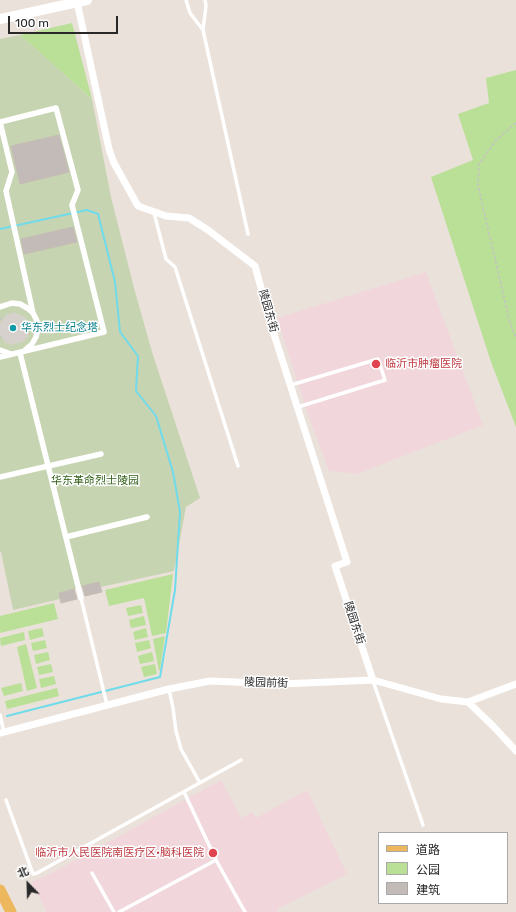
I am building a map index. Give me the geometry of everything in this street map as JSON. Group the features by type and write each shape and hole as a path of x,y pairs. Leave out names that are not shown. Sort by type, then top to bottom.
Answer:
{"main road":[{"path":"0,19 83,1"},
{"path":"0,890 12,912"}],"street":[{"name":"陵园东街","path":"83,1 109,149 114,163 138,206 166,216 189,218 208,230 255,266 271,325 347,562 335,566 373,680"},
{"path":"0,350 11,354 20,353 26,350 32,344 38,329 37,321 33,313 6,191 12,172 0,122 56,108 78,190 72,204 104,332 20,353 0,357"},
{"path":"0,307 12,303 20,304 33,313"},
{"path":"20,353 81,598"},
{"path":"0,478 101,454"},
{"path":"66,537 147,517"},
{"name":"陵园前街","path":"2,732 169,689 210,681 282,684 373,680 441,699 468,702"},
{"path":"516,684 468,702 516,751"}],"lane":[{"path":"186,0 190,13 203,30"},
{"path":"205,0 206,6 203,30 248,234"},
{"path":"154,212 166,259 175,267 238,466"},
{"path":"291,385 378,359 385,380 298,407"},
{"path":"81,598 107,705"},
{"path":"373,680 423,825"},
{"path":"169,689 176,731 181,749 200,783"},
{"path":"0,715 2,732"},
{"path":"6,800 33,874 241,760"},
{"path":"184,792 216,860 245,912"},
{"path":"119,912 216,860"},
{"path":"92,873 114,912"}],"path":[{"path":"516,123 496,140 479,164 478,186 510,323 516,338"}],"shaded area":[{"name":"临沂市肿瘤医院","path":"426,272 483,425 357,474 329,471 306,409 277,318"},
{"path":"13,312 27,318 26,321 29,322 28,338 25,338 25,341 10,345 9,342 6,344 0,334 0,323 8,313 11,315"},
{"name":"临沂市人民医院南医疗区·脑科医院","path":"221,780 241,818 252,812 256,818 307,790 347,874 277,909 278,912 47,912 31,882 54,872"}],"green space":[{"path":"72,23 92,99 20,35"},
{"name":"华东革命烈士陵园","path":"20,35 92,99 111,197 134,288 152,352 200,498 186,507 174,571 101,587 99,582 59,593 60,599 13,610 0,552 0,39"},
{"path":"516,70 516,427 491,362 431,177 473,160 458,114 489,103 486,78"},
{"path":"173,574 166,633 152,636 144,598 109,606 105,590"},
{"path":"54,603 58,619 0,633 0,616"},
{"path":"141,605 143,613 128,616 126,608"},
{"path":"144,616 146,625 131,628 129,620"},
{"path":"42,628 44,636 30,640 28,631"},
{"path":"146,628 148,637 135,640 133,632"},
{"path":"24,632 25,640 1,646 0,638"},
{"path":"165,636 160,670 159,671 153,639"},
{"path":"45,640 47,648 33,651 31,643"},
{"path":"149,640 151,648 137,652 135,643"},
{"path":"26,644 37,688 27,691 17,647"},
{"path":"48,652 50,660 36,664 34,655"},
{"path":"152,652 154,661 140,664 138,656"},
{"path":"51,664 53,672 39,675 37,667"},
{"path":"155,664 157,674 144,677 141,667"},
{"path":"54,676 56,684 41,688 39,679"},
{"path":"21,683 23,691 4,696 1,688"},
{"path":"57,688 59,696 7,709 5,701"}],"building":[{"path":"59,135 69,172 20,184 11,146"},
{"path":"73,227 77,242 24,254 21,239"},
{"path":"99,582 102,592 85,596 82,586"},
{"path":"74,589 77,599 61,603 59,593"}],"waterway":[{"path":"0,229 87,210 98,214 115,282 120,332 138,356 136,391 156,416 173,472 180,512 175,590 160,677 7,716"}],"place":[{"name":"华东烈士纪念塔","path":"13,328"},
{"name":"临沂市肿瘤医院","path":"376,364"},
{"name":"临沂市人民医院南医疗区·脑科医院","path":"213,853"}]}
